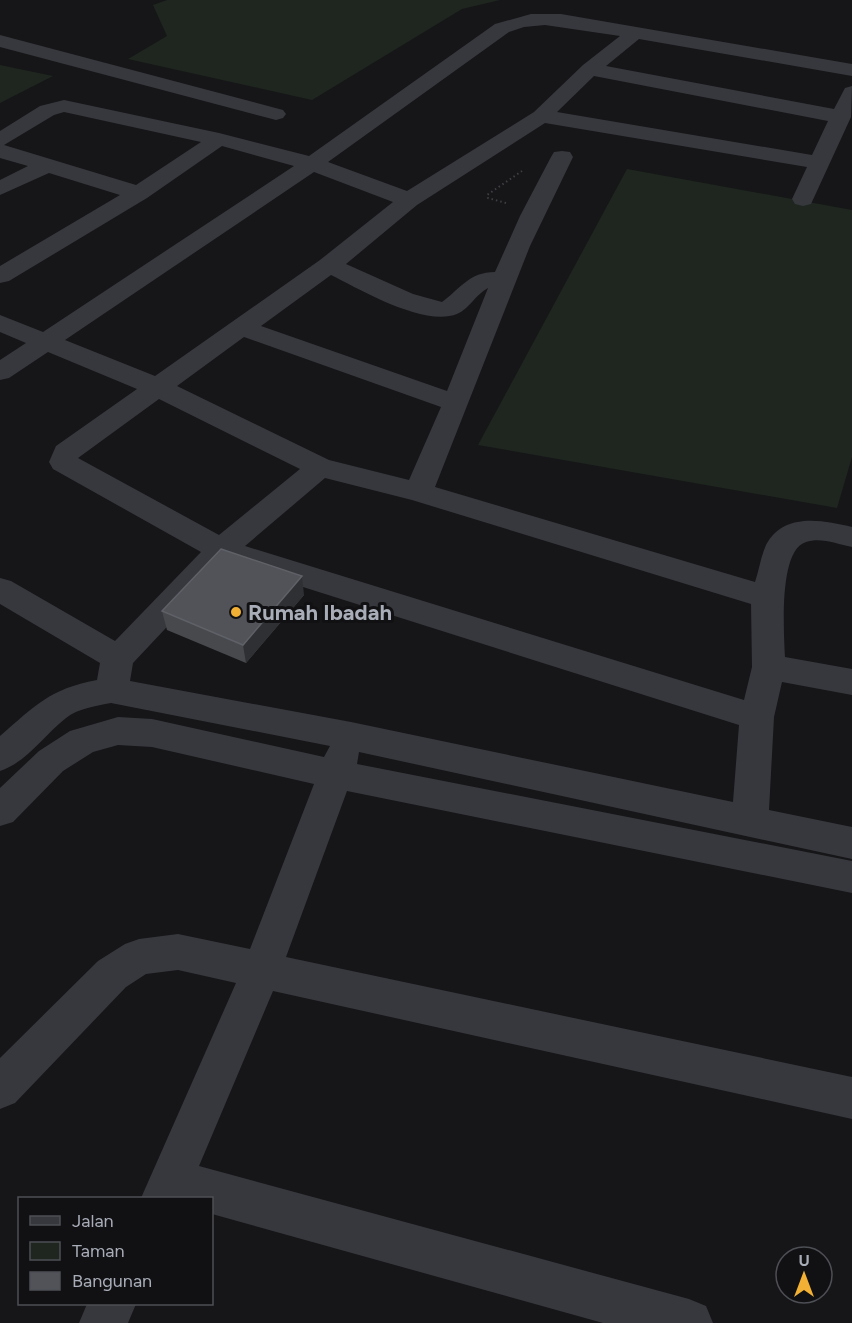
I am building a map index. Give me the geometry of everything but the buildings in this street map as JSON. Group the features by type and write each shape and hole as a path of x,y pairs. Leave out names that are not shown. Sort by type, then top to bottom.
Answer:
{"street":[{"path":"0,372 312,164 502,28 518,21 537,18 561,20 852,70"},
{"path":"634,34 590,69 541,116 409,200 329,265 66,452 63,462 221,550 758,717"},
{"path":"0,41 276,114"},
{"path":"590,69 840,117"},
{"path":"803,199 852,92"},
{"path":"0,140 47,110 64,106 219,139 312,164 409,200"},
{"path":"541,116 820,163"},
{"path":"0,276 139,193 219,139"},
{"path":"0,151 139,193"},
{"path":"418,492 456,403 503,280 536,207 562,157"},
{"path":"0,189 46,166"},
{"path":"329,265 422,306 443,310 453,306 475,284 489,280 503,280"},
{"path":"0,323 157,387 320,467 418,492 767,597"},
{"path":"243,328 456,403"},
{"path":"0,757 56,707 81,696 115,674 221,550 320,467"},
{"path":"750,821 758,717 770,667 767,597 780,548 793,534 817,529 852,537"},
{"path":"0,589 115,674 351,736 852,843"},
{"path":"770,667 852,682"},
{"path":"0,811 51,761 82,741 118,731 152,733 334,774 852,877"},
{"path":"195,1197 167,1190 261,972 334,774 351,736"},
{"path":"0,1088 112,974 139,957 178,952 261,972 852,1098"},
{"path":"213,1202 690,1323"},
{"path":"103,1323 112,1305"}],"green space":[{"path":"167,0 500,0 462,9 312,100 128,59 167,36 153,5"},
{"path":"0,65 53,76 0,103"},
{"path":"627,169 852,210 852,457 837,508 478,445"}],"place":[{"name":"Rumah Ibadah","path":"236,612"}]}
